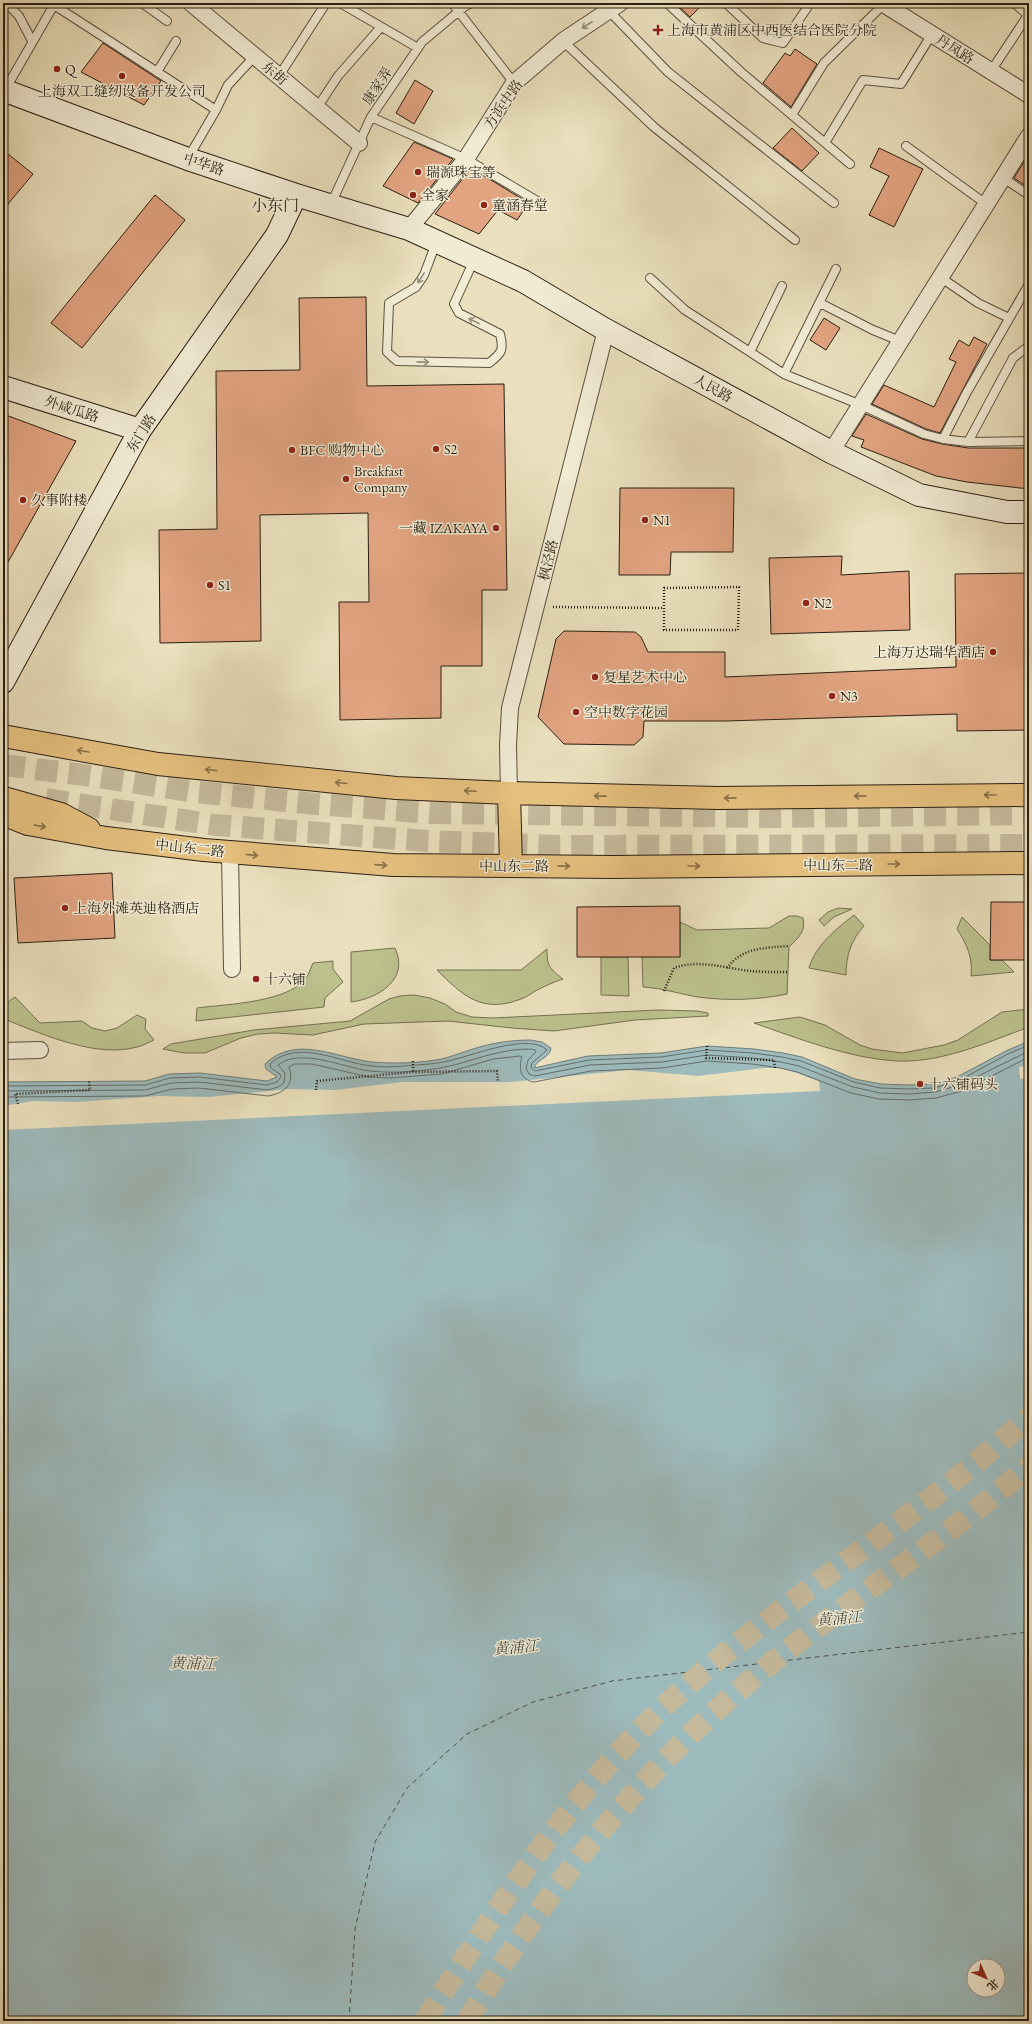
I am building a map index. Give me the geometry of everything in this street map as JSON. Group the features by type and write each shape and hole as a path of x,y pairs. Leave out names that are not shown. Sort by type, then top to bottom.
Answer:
{"main road":[{"path":"3,736 32,743 158,764 253,775 396,788 509,793 718,798 1029,795"},
{"path":"509,793 511,866"},
{"path":"3,804 46,799"},
{"name":"中山东二路","path":"3,804 61,814 106,838 230,853 393,865 621,866 1029,863"}],"street":[{"name":"东街","path":"191,3 359,143"},
{"name":"丹凤路","path":"884,4 1029,95"},
{"name":"方浜中路","path":"409,229 466,159 514,83 563,41 614,7"},
{"name":"中华路","path":"4,90 188,159 296,195 409,229"},
{"path":"832,452 1029,136"},
{"name":"东门路","path":"3,682 140,430 277,235 296,195"},
{"name":"人民路","path":"409,229 523,281 606,330 832,452 918,495 1007,512 1029,512"},
{"name":"枫泾路","path":"509,793 508,746 510,708 606,330"},
{"name":"外咸瓜路","path":"3,387 140,430"},
{"path":"230,853 232,969"},
{"path":"3,1051 40,1050"}],"lane":[{"path":"6,3 19,16 32,41"},
{"path":"142,3 167,20"},
{"path":"279,76 326,3"},
{"path":"340,3 418,48"},
{"path":"452,3 514,83"},
{"name":"康家弄","path":"331,205 371,117 422,42 459,11 471,3"},
{"path":"667,3 741,72 850,164"},
{"path":"726,3 763,38 783,43 807,8 802,3"},
{"path":"991,71 1028,15 1014,3"},
{"path":"4,90 54,4 216,110"},
{"path":"792,115 824,63 884,4"},
{"path":"614,7 668,72 834,203"},
{"path":"317,108 338,76 381,27"},
{"path":"825,143 863,80 901,84 932,34"},
{"path":"157,72 176,41"},
{"path":"563,41 654,127 795,240"},
{"path":"188,159 216,110 228,85 255,56"},
{"path":"371,117 466,159 539,202"},
{"path":"906,146 986,204"},
{"path":"1003,178 1029,195"},
{"path":"436,242 424,275 416,287 389,303 387,352 397,361 489,363 500,355 503,344 500,334 459,313 454,304 474,258"},
{"path":"784,374 836,269"},
{"path":"940,277 978,303 1008,318"},
{"path":"650,278 685,310 784,374 861,405 924,434 943,439 968,442 1029,441"},
{"path":"943,439 966,392 1029,284"},
{"path":"750,352 782,286"},
{"path":"820,303 873,330 900,341"},
{"path":"968,442 1014,358 1029,346"}],"path":[{"path":"739,587 738,630 664,630 664,608 664,588 739,587"},
{"path":"536,607 664,608"},
{"path":"727,968 735,957 747,951 789,946"},
{"path":"664,991 674,968 683,964 752,971 787,972"},
{"path":"707,1046 706,1058 774,1060 775,1068"},
{"path":"413,1061 413,1072"},
{"path":"316,1090 317,1081 413,1072 497,1071 498,1082"},
{"path":"18,1104 15,1094 90,1090 89,1080"}],"green space":[{"path":"838,908 852,909 834,917 824,926 819,920 828,912"},
{"path":"854,915 864,926 859,931 850,949 846,975 809,968 821,945 833,932"},
{"path":"789,916 803,918 804,923 802,931 789,947 787,994 754,999 720,999 698,997 643,987 642,957 680,956 680,922 697,930 769,928"},
{"path":"962,917 990,945 990,960 1002,960 1014,972 971,976 970,957 964,940 957,929"},
{"path":"395,948 399,959 398,969 395,978 389,986 371,997 351,1002 351,952"},
{"path":"547,949 548,963 563,979 523,998 507,1003 484,1003 474,1000 456,988 437,970 521,970"},
{"path":"601,957 628,957 629,996 601,995"},
{"path":"333,961 333,969 343,982 325,998 324,1007 196,1021 197,1008 241,1003 273,997 300,984 308,975 313,963"},
{"path":"414,995 430,998 445,1004 456,1012 472,1017 493,1018 658,1010 697,1011 708,1013 708,1016 635,1020 554,1031 448,1021 364,1024 313,1035 274,1033 258,1034 241,1038 205,1053 184,1053 163,1049 171,1044 254,1030 350,1021 389,999 400,996"},
{"path":"15,997 40,1023 82,1021 92,1028 105,1031 117,1028 137,1015 146,1019 145,1029 154,1040 144,1045 122,1050 105,1050 72,1044 9,1021 5,1017 5,1011 10,1001"},
{"path":"1029,1009 1029,1027 981,1045 948,1055 914,1061 879,1059 842,1052 754,1023 800,1017 825,1025 860,1045 872,1049 902,1053 944,1045 958,1040 1002,1012"}],"water":[{"name":"黄浦江","path":"530,1040 542,1042 551,1048 548,1054 538,1062 534,1068 588,1056 661,1053 707,1046 754,1049 783,1053 802,1057 855,1079 881,1084 908,1085 933,1084 957,1077 1006,1051 1029,1041 1029,2021 3,2021 3,1082 145,1081 169,1074 200,1073 267,1081 277,1077 266,1069 265,1064 277,1055 290,1050 317,1050 358,1060 407,1063 442,1059 487,1045 502,1042"}],"pier":[{"path":"1029,1065 1029,1078 1020,1079 1019,1067"},
{"path":"764,1068 783,1068 819,1081 820,1091 3,1130 3,1106 33,1101 76,1102 159,1096 208,1097 288,1089 335,1090 403,1082 510,1082 629,1070 698,1076"}],"building":[{"path":"675,3 704,3 690,17"},
{"name":"上海双工缝纫设备开发公司","path":"103,43 161,81 144,105 81,72"},
{"path":"795,49 817,64 791,107 763,83 785,53 790,56"},
{"path":"415,80 433,91 414,124 396,113"},
{"path":"792,128 819,153 802,171 773,148"},
{"name":"瑞源珠宝等","path":"414,142 453,159 418,203 383,186"},
{"path":"879,148 923,169 894,227 869,215 889,176 870,167"},
{"path":"3,150 33,174 3,210"},
{"path":"1029,154 1029,188 1014,178"},
{"name":"童涵春堂","path":"471,168 529,203 517,220 498,210 479,234 435,214"},
{"path":"155,195 185,220 82,348 51,323"},
{"path":"366,297 367,386 504,384 507,590 482,590 482,666 441,666 441,718 340,720 339,602 369,602 368,513 260,515 261,641 160,643 159,530 217,529 216,371 300,370 299,298"},
{"path":"824,318 840,328 826,350 810,340"},
{"path":"974,337 987,344 940,433 926,429 872,404 884,385 934,407 956,362 949,359 959,340 969,346"},
{"name":"久事附楼","path":"3,414 76,441 3,571"},
{"path":"866,414 922,439 942,444 968,448 1029,448 1029,489 967,482 936,476 861,447 864,440 852,436"},
{"path":"620,488 734,488 733,552 671,552 670,575 619,575"},
{"path":"842,556 841,575 909,571 910,630 771,634 769,558"},
{"path":"1029,573 1029,730 957,731 957,714 725,721 644,721 643,737 634,745 564,744 538,717 556,639 564,631 635,632 641,637 648,652 725,652 725,677 956,667 955,574"},
{"name":"上海外滩英迪格酒店","path":"112,873 115,938 18,943 14,878"},
{"path":"991,902 1029,902 1029,960 990,960"},
{"path":"680,906 680,957 577,957 577,907"}],"ferry route":[{"path":"349,2021 355,1929 375,1842 407,1788 467,1734 533,1702 612,1681 1029,1632"}],"tunnel":[{"path":"3,765 92,776 196,792 317,804 432,813 775,817 1029,814"},
{"path":"46,799 215,825 426,841 558,846 1029,845"},
{"path":"425,2021 481,1933 541,1848 572,1807 641,1729 679,1693 721,1657 765,1622 944,1488 987,1454 1029,1417"},
{"path":"467,2021 526,1929 558,1885 627,1801 664,1761 703,1723 779,1657 959,1523 1029,1466"}],"place":[{"name":"上海市黄浦区中西医结合医院分院","path":"658,30"},
{"name":"Q","path":"57,69"},
{"name":"上海双工缝纫设备开发公司","path":"122,76"},
{"name":"瑞源珠宝等","path":"418,172"},
{"name":"全家","path":"413,195"},
{"name":"童涵春堂","path":"484,205"},
{"name":"S2","path":"436,449"},
{"name":"BFC 购物中心","path":"292,450"},
{"name":"Breakfast Company","path":"346,479"},
{"name":"久事附楼","path":"23,500"},
{"name":"N1","path":"645,520"},
{"name":"一藏 IZAKAYA","path":"496,528"},
{"name":"S1","path":"210,585"},
{"name":"N2","path":"806,603"},
{"name":"上海万达瑞华酒店","path":"993,652"},
{"name":"复星艺术中心","path":"595,677"},
{"name":"N3","path":"832,696"},
{"name":"空中数字花园","path":"576,712"},
{"name":"上海外滩英迪格酒店","path":"65,908"},
{"name":"十六铺","path":"256,979"},
{"name":"十六铺码头","path":"920,1084"}],"district":[{"name":"小东门","path":"275,205"}]}
